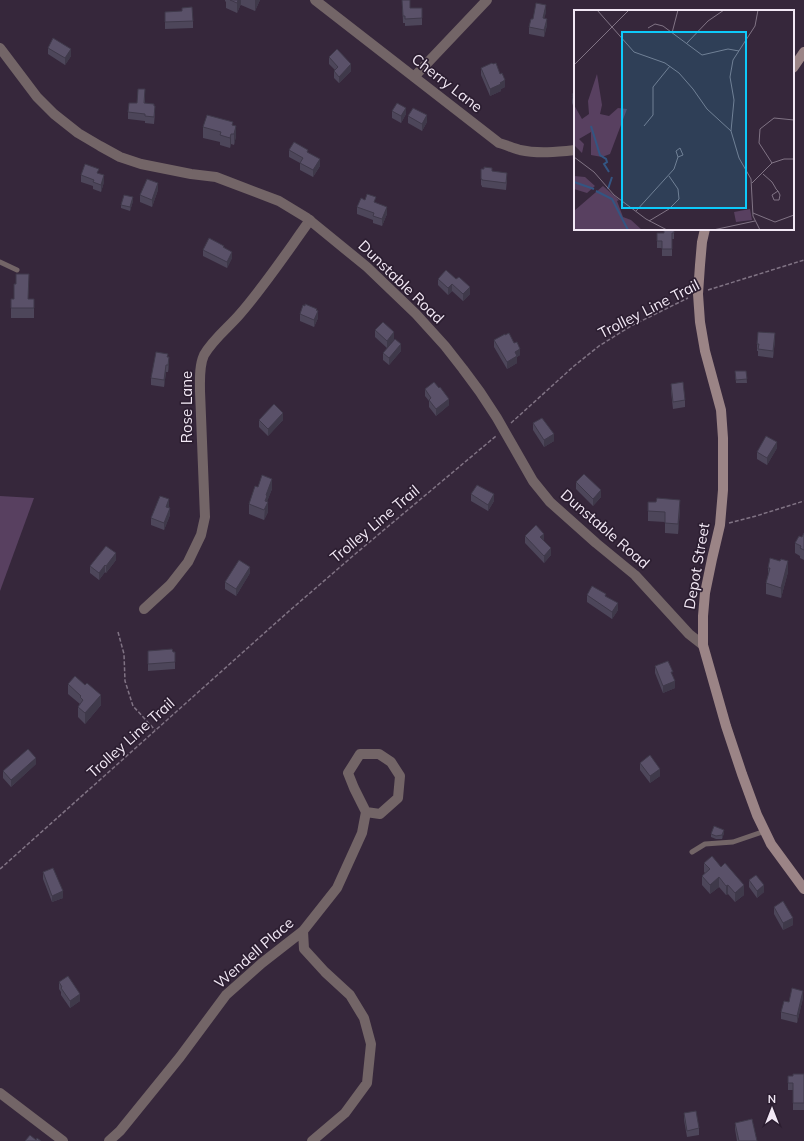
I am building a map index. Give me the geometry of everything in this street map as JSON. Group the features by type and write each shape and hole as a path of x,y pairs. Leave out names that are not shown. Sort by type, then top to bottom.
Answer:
{"main road":[{"path":"794,67 804,52"},
{"name":"Depot Street","path":"705,230 702,242 698,294 700,322 705,351 721,410 724,438 723,490 720,525 705,593 703,645 726,726 757,815 771,844 804,890"}],"street":[{"name":"Cherry Lane","path":"314,0 328,5 414,77 499,143 521,150 540,152 574,150"},
{"path":"414,77 487,0"},
{"name":"Dunstable Road","path":"0,48 36,97 78,133 120,156 141,164 191,174 216,177 279,201 310,220 367,267 416,314 464,369 480,392 532,481 550,502 635,575 689,634 703,645"},
{"name":"Rose Lane","path":"144,609 170,585 188,562 201,536 205,517 200,371 204,357 210,346 241,314 310,220"},
{"path":"360,754 379,754 392,762 400,776 398,798 380,814 366,812 348,773 360,754"},
{"name":"Wendell Place","path":"109,1141 120,1131 180,1057 226,995 262,963 302,931 336,888 362,833 366,812"},
{"path":"302,931 304,949 325,972 350,995 364,1018 371,1044 367,1083 345,1113 312,1141"},
{"path":"0,1092 63,1141"}],"lane":[{"path":"0,262 17,270"},
{"path":"692,852 705,844 733,842 765,832"}],"path":[{"name":"Trolley Line Trail","path":"0,869 288,612 503,430 574,366 599,346 631,326 698,294 804,260"},
{"path":"720,525 756,516 804,501"},
{"path":"118,632 124,654 125,681 133,706 155,730"}],"shaded area":[{"path":"0,496 34,498 0,591"}],"building":[{"path":"230,0 238,0 237,3"},
{"path":"402,0 410,0 410,8 422,8 422,18 405,19 405,16 403,16"},
{"path":"536,3 546,5 543,18 547,19 544,30 529,27 531,19 533,19"},
{"path":"192,7 193,21 165,22 165,12 182,11 182,8"},
{"path":"53,38 71,49 65,58 48,48"},
{"path":"337,49 351,64 339,77 334,71 338,67 329,57"},
{"path":"492,63 496,63 500,74 502,73 505,80 500,83 501,84 490,89 481,68"},
{"path":"138,89 145,89 144,103 154,104 154,117 145,116 145,114 128,112 129,103 137,103"},
{"path":"397,103 406,108 401,116 392,111"},
{"path":"413,108 427,115 422,124 408,116"},
{"path":"207,115 233,122 232,125 236,126 234,134 231,134 230,138 220,135 221,132 203,127"},
{"path":"294,142 308,150 307,152 320,159 313,170 300,163 303,158 289,150"},
{"path":"85,164 99,169 97,173 104,175 101,185 93,182 94,180 81,175"},
{"path":"484,167 492,168 492,171 507,173 506,183 482,180 481,169 484,169"},
{"path":"147,179 158,183 152,200 140,195"},
{"path":"367,194 376,197 374,202 387,207 382,219 373,216 374,213 357,207 361,198 365,200"},
{"path":"124,195 133,197 130,207 121,205"},
{"path":"664,230 674,230 674,233 672,233 672,249 662,249 662,241 657,241 657,233 664,233"},
{"path":"209,238 232,252 227,262 203,250"},
{"path":"446,270 456,279 459,277 470,287 463,294 452,284 448,288 438,279"},
{"path":"16,274 29,274 28,299 34,299 34,308 11,308 11,299 14,299"},
{"path":"305,304 317,309 316,310 318,311 314,320 300,314 303,305 305,306"},
{"path":"383,322 394,332 387,341 375,330"},
{"path":"758,332 775,333 773,351 758,349"},
{"path":"509,333 514,343 517,342 520,349 515,352 517,356 507,362 494,340"},
{"path":"395,339 401,344 389,358 383,353"},
{"path":"156,352 168,354 167,357 169,357 168,365 166,365 164,380 151,378"},
{"path":"735,371 746,371 747,379 736,380"},
{"path":"434,382 449,399 436,409 429,400 431,398 425,389"},
{"path":"683,382 685,400 673,402 671,384"},
{"path":"274,404 283,413 268,429 259,420"},
{"path":"542,418 554,434 544,440 533,423"},
{"path":"766,436 777,442 767,458 757,452"},
{"path":"584,474 601,490 593,499 576,482"},
{"path":"262,475 272,479 266,495 265,501 268,502 264,510 249,504 255,486 258,487"},
{"path":"477,485 494,494 488,505 471,494"},
{"path":"160,496 169,499 166,507 170,508 164,523 151,518"},
{"path":"657,498 680,500 678,524 665,523 665,512 648,511 648,502 656,502"},
{"path":"536,525 544,534 540,537 551,548 544,556 525,536"},
{"path":"804,533 804,550 800,548 801,546 795,543 799,536 802,537"},
{"path":"106,546 116,553 99,573 90,566"},
{"path":"770,558 780,561 781,559 788,561 781,588 766,583 770,568 768,568"},
{"path":"239,560 250,567 236,589 225,582"},
{"path":"592,586 606,594 605,596 618,603 612,612 587,595"},
{"path":"172,649 173,652 175,652 175,662 148,664 148,651"},
{"path":"668,661 675,681 663,686 655,666"},
{"path":"75,676 85,685 87,683 101,695 85,713 78,707 83,700 80,697 81,696 68,684"},
{"path":"28,749 36,758 11,780 3,771"},
{"path":"650,755 660,769 650,776 640,763"},
{"path":"714,826 724,830 722,835 716,836 711,834"},
{"path":"712,856 721,867 725,863 744,885 735,893 728,885 726,886 719,877 710,885 702,876 710,869 704,863"},
{"path":"53,868 63,891 52,896 43,872"},
{"path":"756,875 764,885 757,891 749,880"},
{"path":"783,901 793,918 783,923 774,907"},
{"path":"68,976 80,994 70,1001 61,988 62,987 59,982"},
{"path":"792,988 803,991 797,1016 781,1012 784,1001 789,1002"},
{"path":"793,1074 804,1074 804,1103 793,1103 793,1083 788,1083 788,1076 793,1076"},
{"path":"696,1111 699,1128 687,1131 684,1113"},
{"path":"752,1119 757,1141 739,1141 735,1123"},
{"path":"30,1135 36,1140 37,1138 41,1141 25,1141"}]}
